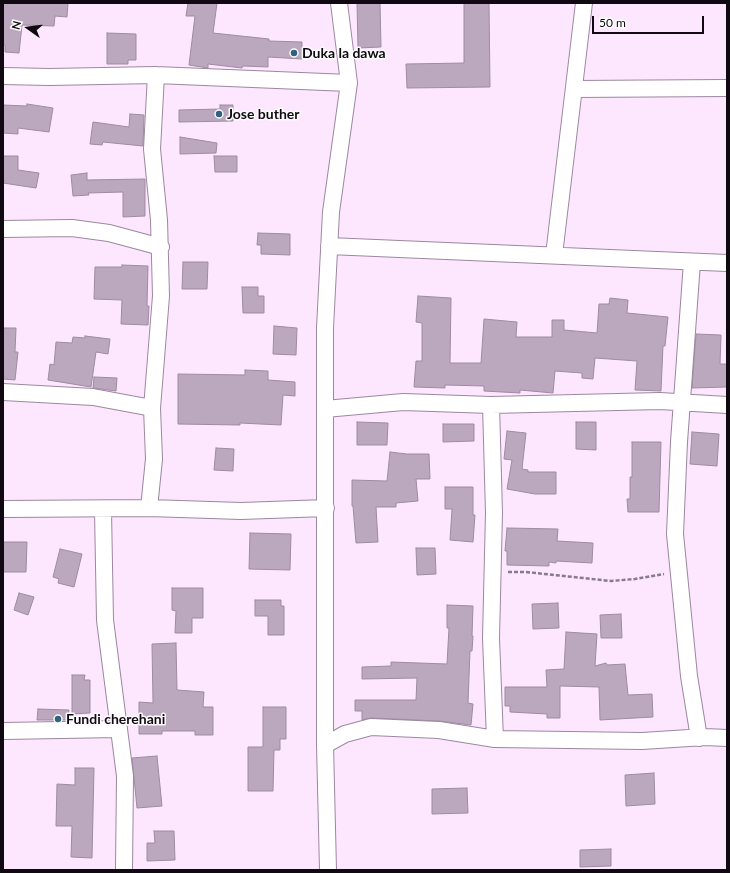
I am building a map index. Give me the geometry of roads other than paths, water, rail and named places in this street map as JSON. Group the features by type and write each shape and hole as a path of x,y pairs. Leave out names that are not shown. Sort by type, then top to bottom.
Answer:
{"street":[{"path":"328,870 325,745 325,328 329,246 336,172 349,83 340,3"},
{"path":"554,255 584,3"},
{"path":"3,76 50,77 156,75 349,83"},
{"path":"150,508 154,459 152,408 161,296 161,247 152,149 156,75"},
{"path":"574,89 727,88"},
{"path":"3,229 72,228 109,233 161,247"},
{"path":"329,246 727,263"},
{"path":"692,262 675,514 675,552 678,569 688,676 699,738"},
{"path":"3,392 93,397 152,408"},
{"path":"325,409 403,402 491,405 660,401 727,404"},
{"path":"491,405 494,513 491,638 495,739"},
{"path":"3,510 103,510 150,508 241,511 326,508"},
{"path":"103,510 105,620 125,776 124,870"},
{"path":"325,745 346,734 371,727 439,730 495,739 642,741 727,738"},
{"path":"3,731 119,729"}],"place":[{"name":"Duka la dawa","path":"294,53"},
{"name":"Jose buther","path":"219,114"},
{"name":"Fundi cherehani","path":"58,719"}]}
